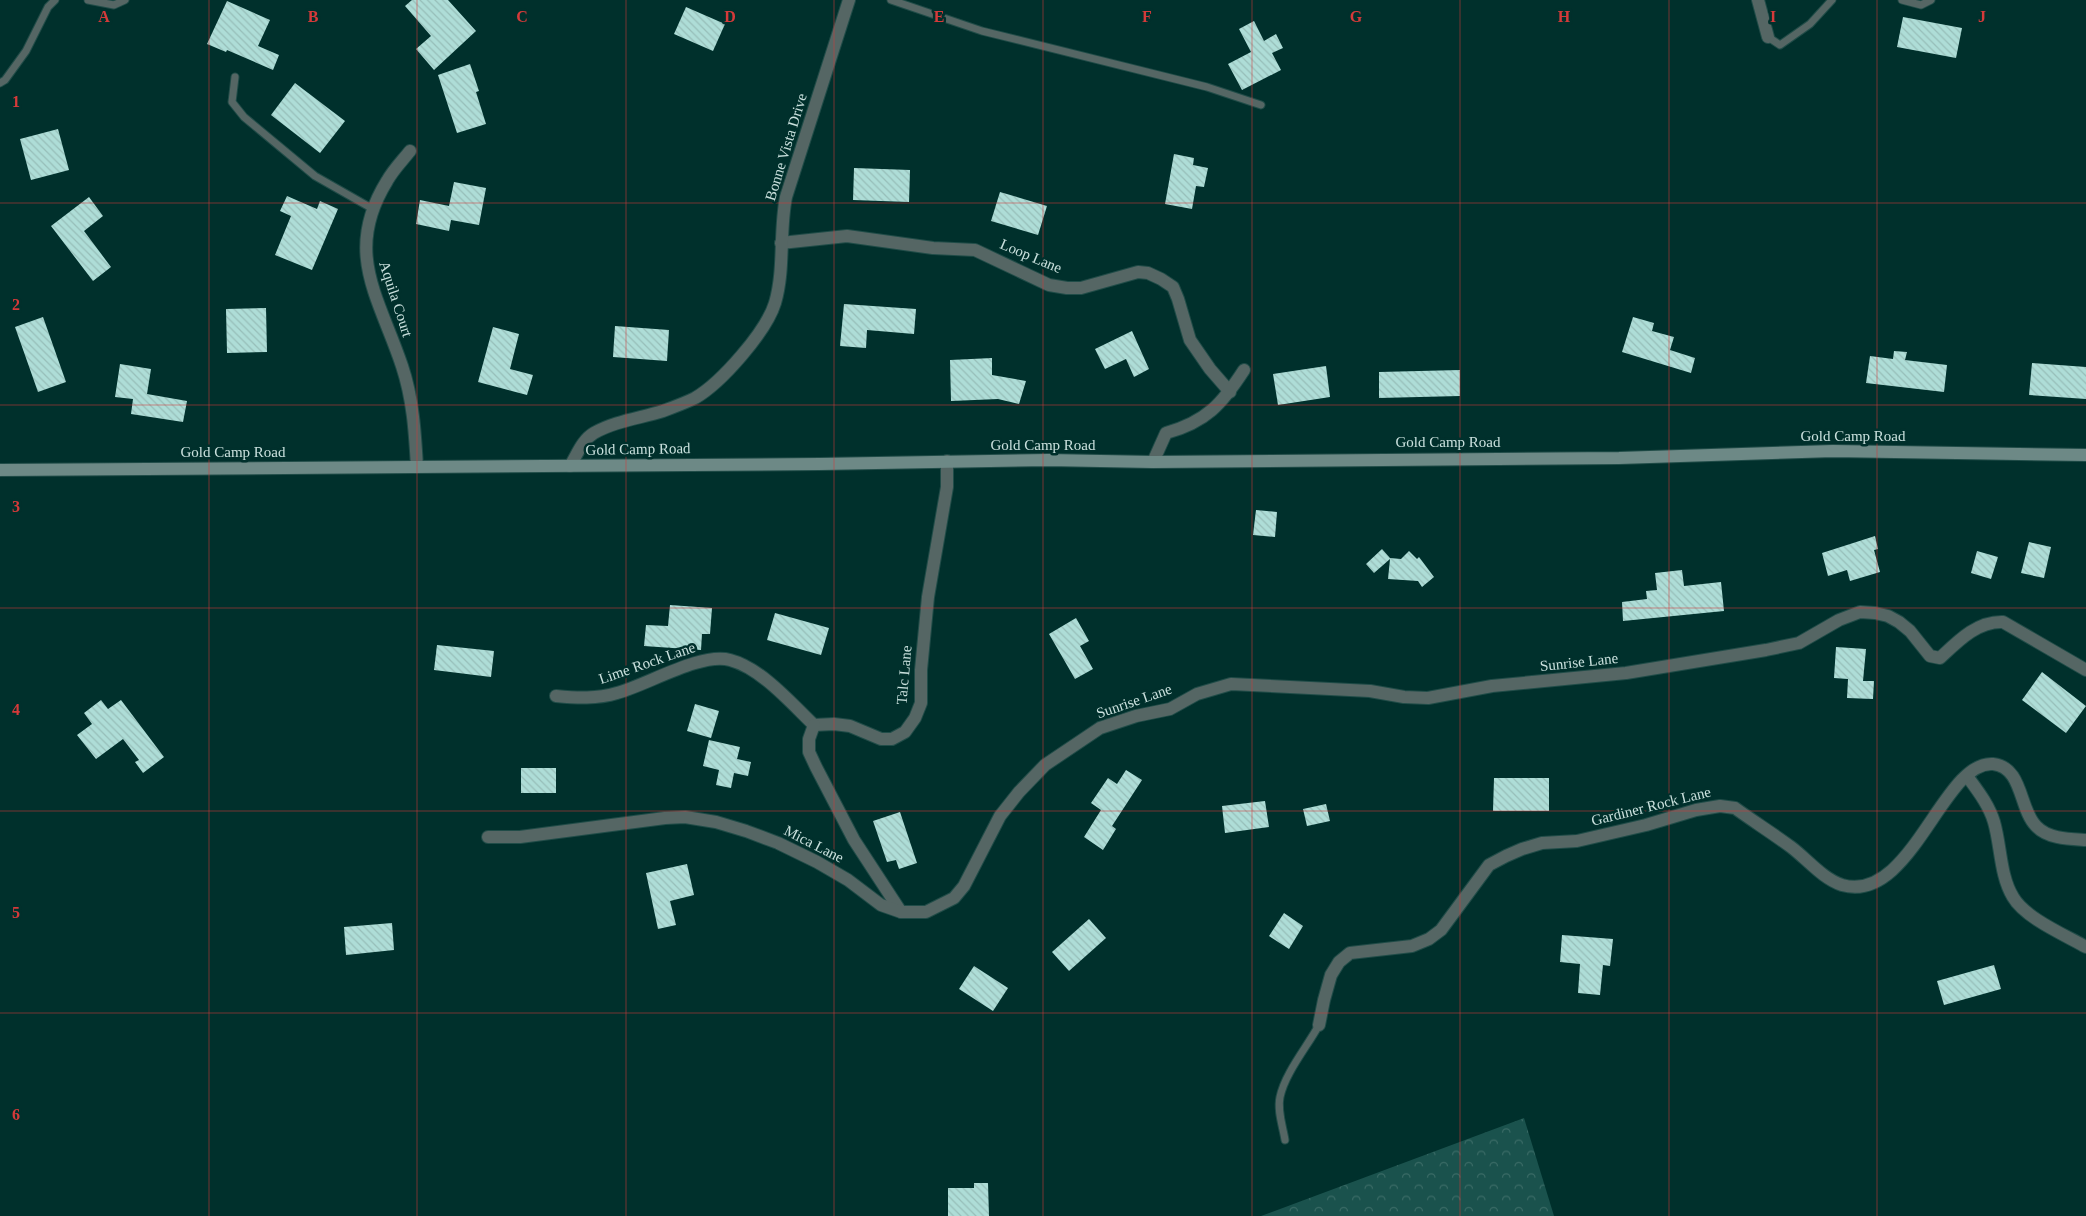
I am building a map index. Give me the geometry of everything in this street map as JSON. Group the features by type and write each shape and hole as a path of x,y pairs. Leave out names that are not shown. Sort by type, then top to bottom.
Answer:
{"street":[{"name":"Bonne Vista Drive","path":"570,466 584,442 594,434 620,423 663,411 695,397 709,388 738,359 758,335 775,303 780,269 782,220 786,197 850,0"},
{"path":"1758,0 1768,37"},
{"name":"Aquila Court","path":"410,151 388,179 372,209 366,233 366,246 368,274 401,363 412,399 417,467"},
{"name":"Loop Lane","path":"781,244 847,236 933,248 975,250 1049,285 1067,288 1081,288 1138,272 1148,273 1173,287 1190,340 1210,369 1230,392"},
{"path":"1153,462 1166,433 1185,428 1212,412 1230,392 1244,370"},
{"name":"Gold Camp Road","path":"0,470 1048,460 1153,462 1619,458 1833,451 2086,455"},
{"name":"Talc Lane","path":"814,725 834,724 850,726 881,739 892,739 905,732 915,718 921,703 921,670 928,597 947,487 947,462"},
{"name":"Sunrise Lane","path":"1045,765 1100,728 1136,716 1170,709 1197,694 1231,684 1370,691 1404,697 1428,698 1492,686 1626,673 1766,650 1799,643 1839,620 1860,612 1875,613 1894,619 1910,631 1930,656 1940,658 1959,640 1977,628 1990,622 2003,622 2086,670"},
{"name":"Lime Rock Lane","path":"556,696 578,698 617,694 699,662 715,658 730,660 747,667 770,684 814,725"},
{"path":"814,725 809,739 809,752 854,840 901,912"},
{"name":"Gardiner Rock Lane","path":"1319,1025 1326,992 1332,975 1339,962 1350,953 1412,946 1429,939 1441,930 1489,865 1522,849 1542,843 1577,841 1646,825 1696,810 1727,806 1735,808 1841,885 1856,887 1869,885 1883,878 1897,866 1910,851 1948,797 1967,776 1979,766 1992,764 2000,766 2016,780 2028,815 2036,826 2047,834 2086,840"},
{"name":"Mica Lane","path":"488,836 520,837 665,818 685,817 716,822 778,843 838,874 881,905 901,912 926,912 954,898 964,886 1000,816 1019,792 1045,765"},
{"path":"1967,776 1988,806 1994,823 2007,883 2014,898 2041,922 2086,947"}],"lane":[{"path":"0,83 5,80 26,51 48,7 55,0"},
{"path":"88,0 114,5 125,0"},
{"path":"891,0 982,31 1207,87 1261,105"},
{"path":"1768,37 1780,45 1810,24 1832,0"},
{"path":"1902,0 1921,5 1931,0"},
{"path":"235,77 232,102 244,117 315,176 372,209"},
{"path":"1286,1140 1279,1112 1280,1098 1291,1072 1319,1025"}],"green space":[{"path":"1524,1118 1554,1216 1261,1216"}],"building":[{"path":"412,0 448,0 476,31 434,70 416,49 431,36 405,6"},
{"path":"227,1 270,20 258,46 279,55 273,70 227,50 226,52 207,44"},
{"path":"686,7 725,24 713,51 674,34"},
{"path":"1903,17 1962,28 1956,58 1897,47"},
{"path":"1254,21 1264,41 1276,34 1283,48 1272,53 1281,70 1242,90 1228,64 1251,52 1239,29"},
{"path":"470,64 479,91 476,92 486,124 457,133 438,75"},
{"path":"295,83 345,121 320,153 271,115"},
{"path":"58,129 69,170 31,180 20,139"},
{"path":"1174,154 1194,158 1193,165 1208,168 1204,187 1196,186 1192,209 1165,204"},
{"path":"854,168 910,170 909,202 853,200"},
{"path":"454,182 486,188 479,225 451,220 449,231 416,224 420,200 449,206"},
{"path":"1000,192 1047,206 1038,235 991,221"},
{"path":"287,196 317,209 320,201 338,209 312,270 275,255 291,216 280,211"},
{"path":"89,197 103,216 84,231 111,267 93,281 51,226"},
{"path":"844,304 916,309 914,334 867,330 866,348 840,346"},
{"path":"266,308 267,352 227,353 226,309"},
{"path":"43,317 66,382 38,392 15,327"},
{"path":"1633,317 1654,323 1652,331 1674,337 1670,350 1695,358 1691,373 1622,352"},
{"path":"615,326 669,330 667,361 613,357"},
{"path":"493,327 519,334 510,369 533,375 527,395 478,382"},
{"path":"1132,331 1149,369 1134,377 1126,359 1105,369 1095,349"},
{"path":"1894,351 1907,352 1905,360 1947,365 1944,392 1866,383 1870,356 1893,359"},
{"path":"992,358 992,375 1026,381 1019,404 998,399 951,401 950,360"},
{"path":"2032,363 2086,367 2086,399 2029,395"},
{"path":"120,364 151,369 147,394 187,401 183,422 131,414 133,399 115,397"},
{"path":"1326,366 1330,397 1278,405 1273,374"},
{"path":"1460,370 1460,396 1379,398 1379,372"},
{"path":"1256,510 1277,512 1275,537 1253,535"},
{"path":"1875,536 1878,549 1874,550 1880,572 1850,581 1847,570 1828,576 1822,553"},
{"path":"2029,542 2051,547 2044,578 2021,573"},
{"path":"1382,549 1390,558 1401,559 1409,551 1417,559 1419,557 1434,577 1422,587 1418,581 1388,579 1390,559 1374,573 1366,564"},
{"path":"1977,551 1998,557 1991,579 1971,573"},
{"path":"1682,570 1684,586 1721,582 1724,611 1623,621 1622,602 1647,599 1646,591 1657,590 1655,573"},
{"path":"670,605 712,608 710,634 702,634 701,650 644,646 646,625 668,626"},
{"path":"775,613 829,628 821,655 767,640"},
{"path":"1076,618 1089,641 1080,646 1093,669 1075,679 1049,634"},
{"path":"437,645 494,651 491,677 434,670"},
{"path":"1836,647 1866,649 1863,681 1874,681 1873,699 1847,698 1848,679 1834,678"},
{"path":"2042,672 2086,706 2066,733 2022,700"},
{"path":"101,700 108,709 121,700 164,757 143,773 135,762 139,760 123,739 96,759 77,735 92,724 84,713"},
{"path":"695,704 719,711 711,738 687,731"},
{"path":"709,740 740,747 737,759 751,762 748,776 734,773 731,788 716,785 719,770 703,766"},
{"path":"521,768 556,768 556,793 521,793"},
{"path":"1126,770 1142,780 1112,826 1116,829 1103,850 1084,837 1101,810 1091,803 1108,778 1117,784"},
{"path":"1494,778 1549,778 1549,811 1493,811"},
{"path":"1265,801 1269,827 1225,833 1222,806"},
{"path":"1326,804 1330,821 1307,826 1303,809"},
{"path":"900,812 917,863 899,869 896,860 887,862 873,821"},
{"path":"687,864 694,895 670,901 676,925 658,929 646,873"},
{"path":"1284,913 1303,926 1289,949 1269,936"},
{"path":"1089,919 1106,938 1069,971 1052,952"},
{"path":"392,923 394,950 346,955 344,927"},
{"path":"1562,935 1613,939 1610,966 1603,965 1600,995 1578,993 1580,964 1560,962"},
{"path":"1994,965 2001,989 1944,1005 1937,981"},
{"path":"974,966 1008,988 993,1011 959,989"},
{"path":"974,1183 988,1183 989,1216 948,1216 948,1188 974,1188"}]}
